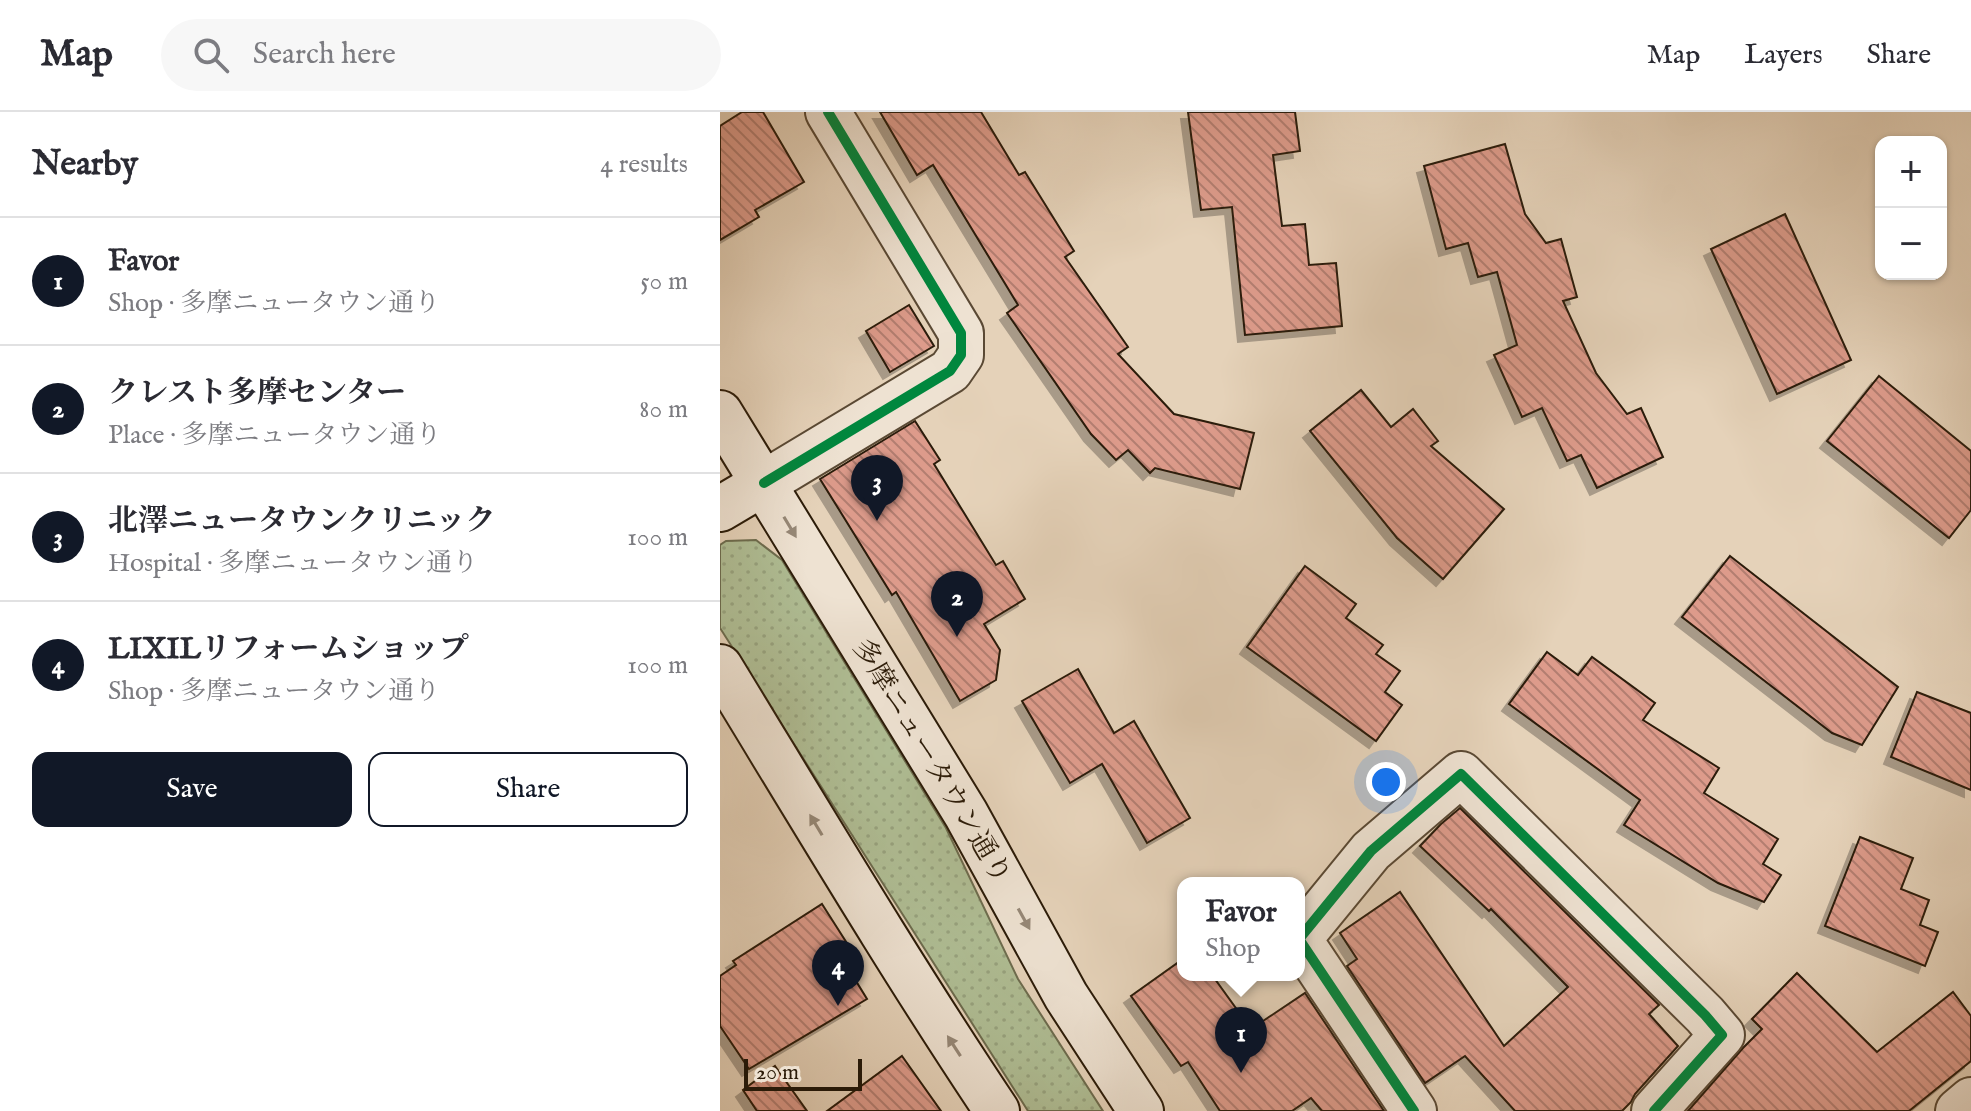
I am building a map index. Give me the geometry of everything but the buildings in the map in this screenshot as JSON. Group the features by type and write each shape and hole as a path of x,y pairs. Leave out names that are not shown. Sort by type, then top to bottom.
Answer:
{"street":[{"path":"720,509 950,371 961,355 961,333 828,112"},
{"name":"多摩ニュータウン通り","path":"720,413 966,814 1066,996 1141,1111"},
{"path":"720,667 829,847 997,1111"},
{"path":"1305,932 1371,851 1461,774 1722,1035 1654,1111"},
{"path":"1305,948 1414,1111"},
{"path":"1958,1111 1971,1100"}],"green space":[{"path":"756,540 782,560 946,828 1018,979 1103,1111 1028,1111 720,628 720,545 726,541"}],"cycle path":[{"path":"764,483 950,371 961,355 961,333 828,112"},
{"path":"1305,932 1371,851 1461,774 1722,1035 1654,1111"},
{"path":"1305,948 1414,1111"}],"place":[{"name":"北澤ニュータウンクリニック","path":"877,521"},
{"name":"クレスト多摩センター","path":"957,637"},
{"name":"LIXILリフォームショップ","path":"838,1006"},
{"name":"Favor","path":"1241,1073"}]}
